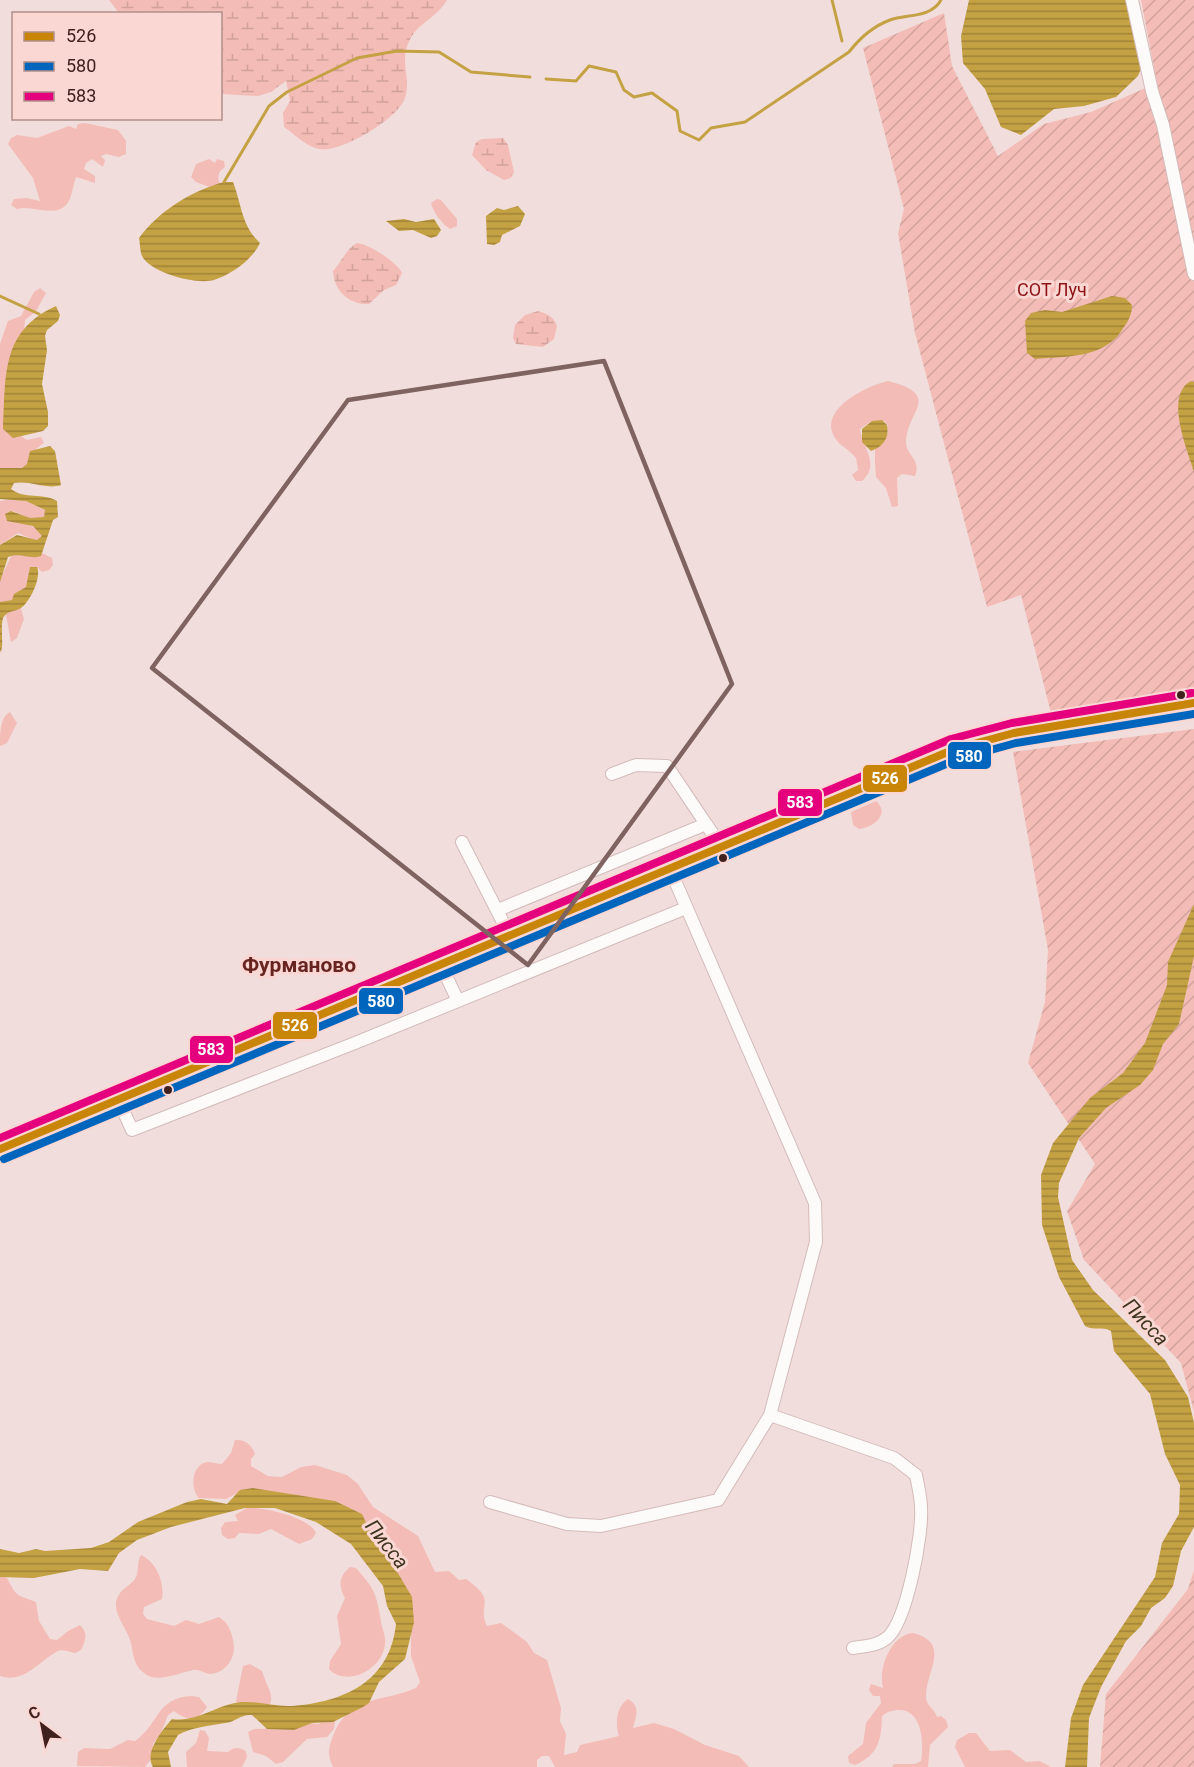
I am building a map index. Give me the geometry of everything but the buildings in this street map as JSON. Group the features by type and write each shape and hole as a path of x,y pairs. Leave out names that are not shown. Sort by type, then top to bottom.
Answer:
{"main road":[{"path":"0,1149 669,867 964,746 1014,733 1194,703"}],"street":[{"path":"1132,0 1152,91 1163,125 1194,274"},
{"path":"612,774 636,765 667,766 721,846"},
{"path":"498,910 706,824"},
{"path":"462,842 509,934"},
{"path":"490,1502 567,1524 601,1526 718,1500 770,1415 816,1242 815,1203 669,867"},
{"path":"118,1099 132,1130 686,908"},
{"path":"440,963 458,1001"},
{"path":"770,1415 894,1458 916,1475 921,1508 916,1560 900,1617 888,1636 875,1644 853,1648"}],"highlighted area":[{"path":"604,361 732,684 528,965 152,668 348,400"}],"green space":[{"path":"109,0 447,0 439,11 415,32 408,45 405,60 407,90 400,106 368,133 328,149 310,146 284,127 283,113 290,101 286,81 271,92 258,96 222,94 222,12 118,12"},
{"name":"СОТ Луч","path":"1141,0 1194,0 1194,693 1051,713 1021,595 987,607 915,333 898,233 904,209 863,48 944,13 952,66 998,156 1044,124 1091,112 1157,83"},
{"path":"85,123 118,130 126,141 126,154 119,157 106,154 101,156 105,160 103,167 92,159 86,163 84,169 95,176 95,183 76,177 69,201 62,208 50,211 17,209 11,205 14,199 27,198 40,201 33,178 8,144 11,138 17,135 37,138 69,126 76,129 78,124"},
{"path":"503,138 508,145 514,172 511,178 504,180 486,170 472,155 476,142 482,139"},
{"path":"209,159 215,163 217,159 224,161 225,167 219,174 220,184 215,189 196,182 191,177 196,164"},
{"path":"437,199 441,200 457,219 457,226 450,229 444,225 431,203"},
{"path":"357,243 382,254 402,273 396,285 384,290 369,304 349,299 336,285 334,278 333,271"},
{"path":"40,288 46,293 36,311 25,320 16,433 27,440 41,437 44,443 37,448 24,470 0,469 0,344 8,321 21,316 34,292"},
{"path":"538,311 554,320 557,326 554,339 543,347 516,344 513,338 515,325 525,315"},
{"path":"888,381 905,386 918,398 918,405 906,441 917,470 915,476 902,474 897,478 898,506 892,507 886,488 876,477 875,463 875,449 888,433 888,426 884,421 870,422 860,429 870,462 870,468 862,481 856,481 852,475 858,470 856,458 837,441 831,428 838,409 846,401 868,388"},
{"path":"21,498 46,511 45,517 31,519 13,511 7,515 42,531 43,538 37,541 18,533 0,545 0,501"},
{"path":"40,552 52,558 53,565 49,570 42,572 37,567 30,576 20,606 24,619 17,638 11,642 6,615 0,607 0,580 12,554"},
{"path":"10,712 17,723 7,743 0,746 2,722"},
{"path":"1194,729 1194,1412 1181,1363 1084,1260 1067,1211 1095,1164 1028,1063 1045,1002 1048,950 1013,752"},
{"path":"876,801 882,811 878,820 870,826 859,829 853,825 851,812"},
{"path":"235,1440 242,1440 250,1445 255,1454 251,1459 251,1466 268,1476 282,1477 301,1467 315,1465 347,1475 358,1484 373,1507 418,1536 435,1572 449,1571 459,1580 466,1579 476,1587 484,1598 484,1618 487,1626 501,1623 527,1642 534,1653 547,1660 561,1708 560,1721 566,1734 564,1755 577,1752 580,1745 619,1736 618,1716 621,1706 628,1699 636,1709 633,1728 654,1723 674,1729 705,1745 739,1756 749,1767 555,1767 549,1756 542,1756 537,1760 537,1767 333,1767 329,1755 330,1744 340,1722 348,1713 368,1702 416,1688 420,1682 411,1656 411,1629 371,1555 277,1493 271,1491 238,1493 226,1499 199,1498 193,1483 195,1472 207,1462 222,1464 231,1453"},
{"path":"247,1508 274,1511 295,1518 312,1527 316,1533 312,1539 299,1544 271,1529 259,1534 239,1533 235,1538 228,1539 222,1535 221,1528 225,1522 238,1521 235,1515"},
{"path":"141,1555 151,1562 158,1573 163,1593 162,1599 144,1607 143,1614 147,1619 174,1626 186,1620 199,1624 219,1617 229,1627 234,1646 230,1662 222,1670 211,1674 193,1670 155,1678 144,1673 137,1666 130,1640 116,1605 120,1593 136,1577"},
{"path":"350,1567 356,1568 374,1593 385,1641 383,1653 371,1668 363,1673 345,1677 329,1669 330,1661 341,1644 337,1616 345,1598 341,1589 341,1581"},
{"path":"1194,1570 1194,1767 1100,1767 1106,1694 1188,1589"},
{"path":"0,1575 7,1578 17,1594 36,1602 39,1621 50,1639 57,1640 80,1625 85,1637 81,1650 75,1653 58,1651 23,1675 8,1678 0,1676"},
{"path":"912,1633 924,1637 931,1643 934,1659 926,1700 937,1717 941,1716 946,1720 948,1727 930,1745 928,1767 892,1767 894,1764 915,1764 921,1761 922,1742 921,1732 914,1716 899,1710 888,1712 882,1716 881,1733 874,1751 855,1765 849,1763 848,1756 863,1744 866,1723 881,1703 880,1696 873,1696 869,1690 871,1684 883,1688 882,1672 887,1654 897,1640"},
{"path":"250,1664 262,1671 271,1696 269,1706 257,1716 244,1712 236,1701 243,1666"},
{"path":"192,1696 199,1697 207,1707 192,1718 183,1717 174,1711 168,1715 161,1733 153,1744 152,1758 145,1767 77,1766 78,1752 84,1748 110,1749 128,1740 135,1741 143,1735 164,1706 171,1701"},
{"path":"336,1716 334,1729 327,1737 307,1739 283,1762 276,1764 266,1756 253,1752 248,1732 254,1729 291,1728 304,1722 318,1724"},
{"path":"200,1730 205,1731 209,1738 207,1751 228,1752 236,1748 246,1751 247,1757 242,1767 187,1767 186,1752 196,1743"},
{"path":"969,1733 976,1733 990,1751 1010,1750 1026,1762 1040,1761 1051,1767 965,1767 955,1747 957,1740"}],"shaded area":[{"path":"969,0 1129,0 1143,64 1138,76 1116,97 1084,106 1054,109 1021,135 1001,127 985,89 963,63 961,36"},
{"path":"224,182 233,182 245,222 260,243 252,255 228,274 206,281 175,276 147,262 141,254 139,238 147,228 177,203"},
{"path":"518,206 525,214 520,226 502,235 500,242 494,245 487,244 486,216 497,208 504,210"},
{"path":"404,219 416,222 434,219 441,230 437,236 431,238 413,230 399,231 386,221"},
{"path":"1112,296 1125,298 1132,308 1126,324 1107,345 1085,354 1072,356 1035,359 1027,353 1025,321 1031,313 1045,310 1062,312"},
{"path":"56,306 60,315 58,321 47,330 45,336 47,350 42,384 48,412 48,426 43,431 13,438 3,429 6,374 10,357 15,342 25,328 38,316"},
{"path":"1191,381 1194,382 1194,472 1183,437 1178,410 1183,388"},
{"path":"882,420 888,429 886,437 882,444 871,451 862,442 862,429 872,421"},
{"path":"50,446 55,451 61,485 50,486 20,482 14,483 11,489 22,494 57,501 58,517 53,520 41,556 8,557 0,582 0,545 17,535 37,540 42,536 33,526 7,521 5,514 11,511 30,518 44,517 45,510 26,501 0,499 0,468 22,468 27,464 30,451"},
{"path":"30,567 37,567 36,584 27,602 3,618 1,652 0,602 12,600 14,594 26,587"},
{"path":"1194,904 1194,956 1179,1024 1163,1044 1153,1070 1140,1085 1106,1108 1079,1138 1059,1183 1058,1197 1072,1260 1093,1290 1165,1360 1188,1397 1194,1423 1194,1527 1181,1551 1173,1586 1165,1598 1151,1608 1141,1626 1126,1641 1101,1687 1089,1718 1087,1767 1065,1767 1071,1718 1083,1685 1155,1577 1162,1543 1179,1514 1180,1485 1165,1454 1150,1394 1114,1351 1111,1331 1085,1326 1059,1277 1042,1225 1041,1175 1053,1143 1090,1098 1123,1073 1145,1043 1167,985 1168,962"},
{"path":"253,1488 335,1501 362,1514 372,1535 389,1558 412,1597 414,1622 405,1659 379,1682 369,1703 333,1722 312,1723 294,1730 267,1729 252,1715 195,1728 178,1735 168,1752 171,1767 153,1767 152,1749 159,1735 172,1719 181,1720 199,1716 233,1703 242,1702 286,1706 311,1704 330,1700 362,1685 385,1660 392,1644 396,1624 387,1606 383,1586 351,1544 316,1522 275,1508 245,1508 171,1527 137,1540 119,1553 108,1571 80,1569 34,1578 0,1577 0,1549 19,1553 36,1549 45,1551 91,1548 109,1542 138,1522 187,1502 201,1499 227,1504 240,1490"}],"waterway":[{"path":"832,0 842,41"},
{"path":"546,79 576,81 589,66 616,72 624,90 634,97 652,93 677,111 680,131 699,140 711,128 745,122 849,52 878,26 890,20 925,13 937,6 941,0"},
{"path":"224,182 269,106 287,92 357,58 397,51 439,52 471,72 530,77"},
{"path":"0,296 39,314"}],"transit line":[{"name":"583","path":"0,1138 951,739 1012,723 1192,693"},
{"name":"526","path":"0,1149 955,749 1014,733 1194,703"},
{"name":"580","path":"4,1159 958,759 1016,743 1194,714"}],"district":[{"name":"Фурманово","path":"299,965"}],"water label":[{"name":"Писса","path":"1146,1322"},
{"name":"Писса","path":"387,1544"}]}
